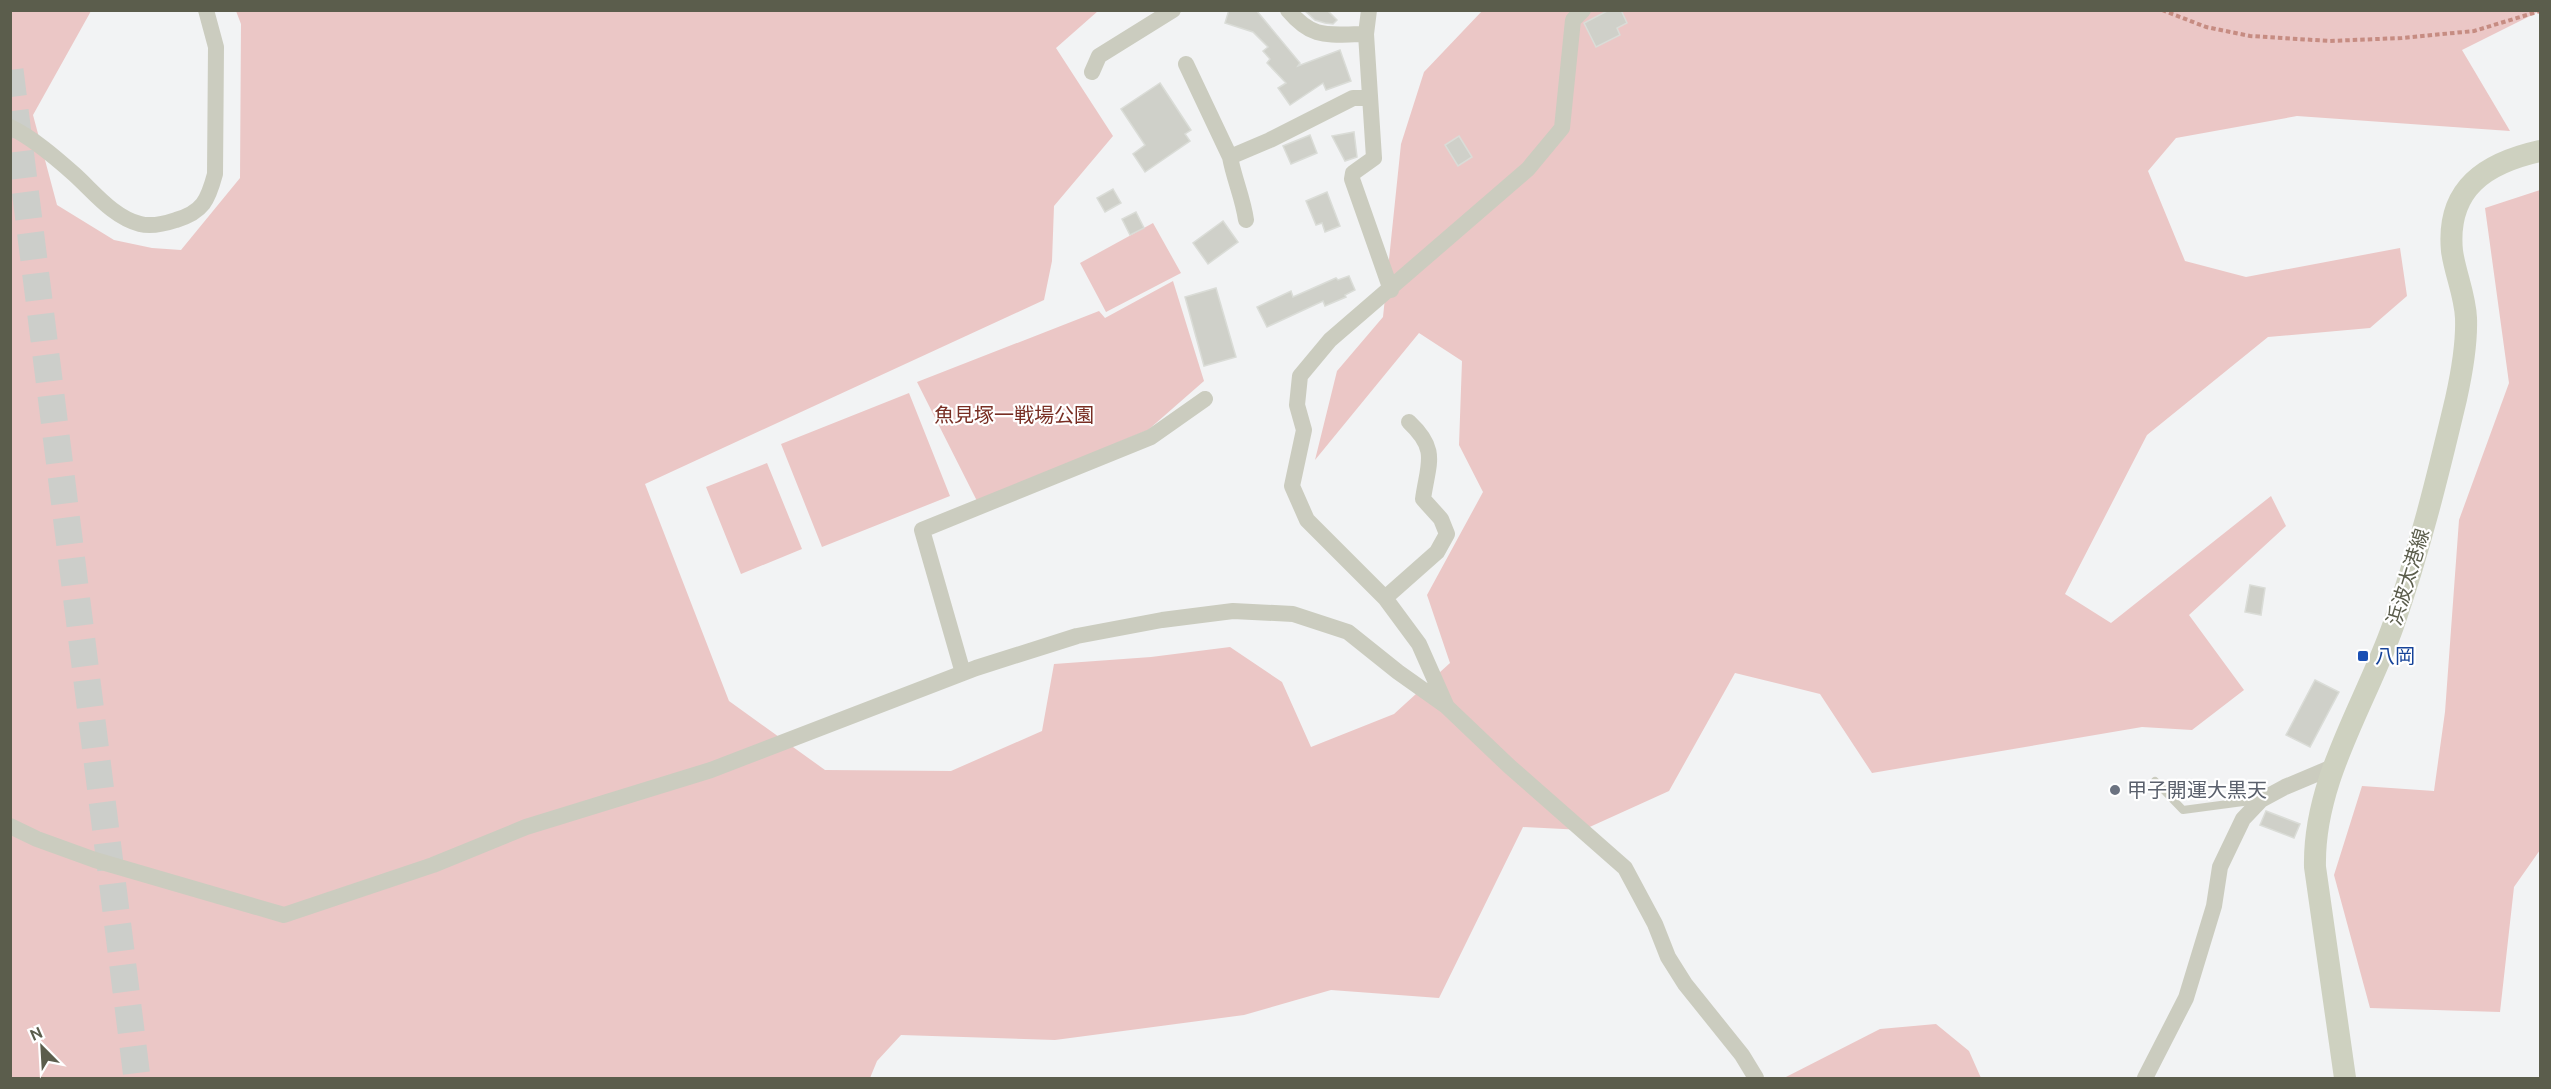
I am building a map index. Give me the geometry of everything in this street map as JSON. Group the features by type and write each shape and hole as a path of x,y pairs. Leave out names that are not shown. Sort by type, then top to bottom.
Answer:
{"main road":[{"name":"浜波太港線","path":"2345,1078 2315,867 2319,814 2335,766 2401,603 2462,374 2466,316 2452,250 2456,206 2481,174 2491,167 2541,151"}],"street":[{"path":"10,127 43,149 107,205 128,220 153,226 198,211 210,195 215,174 216,47 206,10"},
{"path":"1092,72 1099,56 1173,10"},
{"path":"1288,10 1300,24 1317,34 1366,34"},
{"path":"1446,706 1419,644 1385,598 1307,520 1292,486 1304,430 1297,405 1300,376 1330,340 1391,290 1528,169 1562,128 1573,20 1583,10"},
{"path":"1370,12 1366,34 1374,158 1353,173 1352,179 1391,290"},
{"path":"1186,64 1230,157 1232,172 1244,203 1246,220"},
{"path":"1230,157 1270,140 1353,98 1370,98"},
{"path":"963,673 922,530 1151,437 1205,399"},
{"path":"1385,598 1437,552 1447,534 1441,519 1423,499 1430,450 1424,436 1409,422"},
{"path":"10,826 95,860 284,915 434,866 526,827 711,770 963,673 1077,636 1162,620 1233,611 1293,614 1348,632 1446,706 1509,766 1625,868 1655,924 1668,957 1685,984 1736,1047 1756,1078"},
{"path":"2145,1078 2186,998 2214,906 2220,867 2243,819 2261,800 2335,766"}],"lane":[{"path":"2155,781 2183,810 2261,800"}],"path":[{"path":"2162,10 2206,27 2250,36 2330,41 2402,38 2474,31 2541,11"}],"green space":[{"path":"10,11 91,11 33,115 57,205 114,240 152,248 181,250 240,178 241,24 236,11 1098,11 1056,48 1113,136 1054,206 1052,261 1044,300 645,484 729,701 825,770 951,771 1042,731 1054,664 1151,657 1230,647 1282,682 1311,747 1394,714 1450,663 1427,595 1483,492 1459,445 1462,361 1419,333 1315,460 1337,371 1383,317 1401,144 1424,72 1482,11 2540,11 2462,50 2510,131 2297,116 2176,138 2148,171 2185,261 2246,277 2400,248 2407,296 2370,328 2268,337 2147,435 2065,594 2111,623 2271,496 2286,526 2189,615 2244,690 2192,730 2142,727 1872,773 1820,694 1735,673 1669,791 1583,830 1523,827 1439,998 1331,990 1244,1015 1055,1040 901,1035 877,1061 870,1078 11,1078"},
{"path":"2540,190 2540,850 2514,887 2500,1012 2370,1008 2334,875 2362,786 2434,791 2445,712 2459,520 2509,383 2485,208"},
{"path":"1153,223 1181,273 1106,312 1080,263"},
{"name":"魚見塚一戦場公園","path":"1173,281 1204,381 1148,430 977,501 917,382 1099,311 1105,318"},
{"path":"909,393 950,496 822,547 781,444"},
{"path":"767,463 802,549 741,574 706,487"},
{"path":"1936,1024 1969,1051 1981,1078 1784,1078 1880,1029"}],"building":[{"path":"1229,10 1256,10 1300,63 1298,66 1340,50 1351,81 1326,90 1323,83 1290,105 1278,88 1286,83 1267,63 1270,59 1263,51 1268,47 1253,32 1225,23"},
{"path":"1304,10 1327,10 1337,20 1333,24 1315,20"},
{"path":"1609,10 1621,10 1627,23 1617,28 1620,35 1596,47 1584,23"},
{"path":"1160,83 1191,130 1185,134 1190,141 1145,172 1133,154 1145,145 1121,109"},
{"path":"1354,132 1357,157 1345,161 1332,136"},
{"path":"1310,135 1317,153 1291,164 1283,146"},
{"path":"1459,136 1472,157 1458,166 1445,145"},
{"path":"1113,189 1121,203 1105,212 1097,198"},
{"path":"1327,192 1340,226 1325,232 1322,223 1316,225 1306,201"},
{"path":"1136,212 1144,228 1130,235 1122,219"},
{"path":"1223,221 1238,242 1208,264 1193,243"},
{"path":"1349,276 1355,290 1345,295 1346,297 1325,306 1323,301 1267,327 1257,307 1291,291 1293,297 1336,278 1338,280"},
{"path":"1216,288 1236,357 1204,366 1185,297"},
{"path":"2250,585 2265,588 2261,615 2245,612"},
{"path":"2315,680 2339,692 2310,747 2286,735"},
{"path":"2266,811 2300,824 2294,838 2260,825"}],"tunnel":[{"path":"10,70 137,1078"}],"place":[{"name":"八岡","path":"2363,656"},
{"name":"甲子開運大黒天","path":"2115,790"}]}
